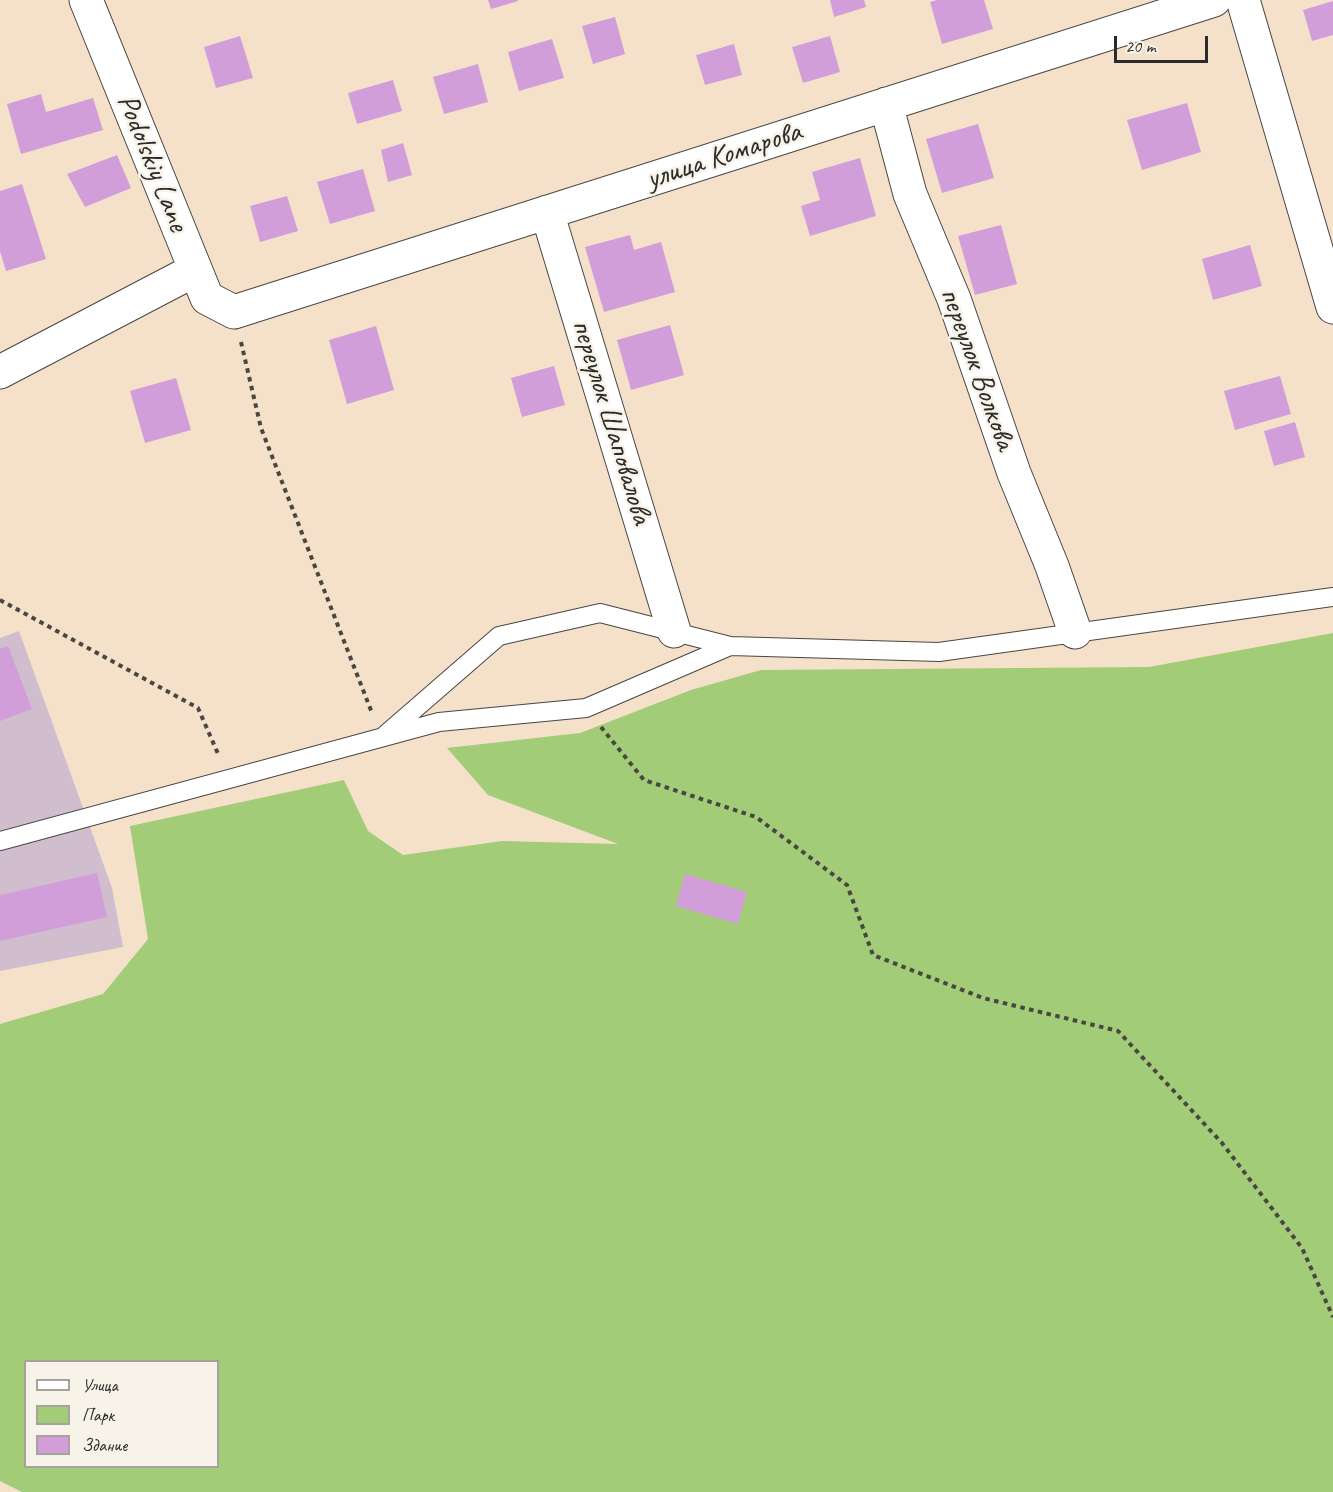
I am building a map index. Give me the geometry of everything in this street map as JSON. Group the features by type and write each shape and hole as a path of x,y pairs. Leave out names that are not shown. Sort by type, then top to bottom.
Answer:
{"street":[{"name":"Podolskiy Lane","path":"86,0 207,298 234,312"},
{"name":"улица Комарова","path":"234,312 1214,0"},
{"path":"1243,0 1333,307"},
{"name":"переулок Волкова","path":"886,105 910,194 954,299 1014,473 1052,566 1075,632"},
{"name":"переулок Шаповалова","path":"547,212 674,631"},
{"path":"0,372 195,270"}],"lane":[{"path":"382,737 499,636 600,613 730,646 939,652 1333,597"},
{"path":"0,841 440,722 586,708 730,646"}],"path":[{"path":"234,312 261,428 382,737"},
{"path":"0,600 198,708 230,779"},
{"path":"586,708 644,780 756,816 846,885 873,955 984,998 1118,1031 1222,1143 1302,1248 1333,1317"}],"shaded area":[{"path":"19,631 112,888 123,947 0,971 0,638"}],"green space":[{"path":"1333,633 1333,1492 22,1492 0,1481 0,1024 103,994 148,939 130,826 344,780 368,831 403,855 502,841 618,844 488,795 447,748 580,733 691,690 761,670 1149,667"}],"building":[{"path":"488,0 518,0 518,1 491,9"},
{"path":"830,0 864,0 866,7 834,17"},
{"path":"984,0 993,29 942,44 930,2"},
{"path":"1333,1 1333,35 1312,41 1303,10"},
{"path":"615,17 625,54 593,64 582,26"},
{"path":"240,36 253,78 216,88 204,47"},
{"path":"830,36 840,72 803,83 792,47"},
{"path":"552,39 564,78 519,91 508,52"},
{"path":"734,44 742,75 705,85 696,55"},
{"path":"478,64 488,102 444,114 433,77"},
{"path":"393,80 402,111 357,124 348,93"},
{"path":"41,94 46,112 93,98 103,130 21,154 7,104"},
{"path":"1187,103 1201,152 1142,170 1127,120"},
{"path":"978,124 994,178 942,193 926,139"},
{"path":"403,143 412,175 388,182 381,150"},
{"path":"117,155 131,188 85,207 67,174"},
{"path":"860,158 876,216 810,236 801,206 820,200 812,172"},
{"path":"363,169 375,211 330,224 317,182"},
{"path":"22,184 46,259 6,271 0,251 0,191"},
{"path":"287,196 298,231 260,242 250,206"},
{"path":"1001,225 1017,284 975,295 958,236"},
{"path":"630,235 634,250 661,242 675,292 604,312 585,247"},
{"path":"1250,245 1262,286 1213,300 1202,259"},
{"path":"670,325 684,375 631,390 617,340"},
{"path":"376,326 394,390 347,404 329,340"},
{"path":"554,366 565,405 522,417 511,378"},
{"path":"1280,376 1291,414 1235,430 1224,391"},
{"path":"176,378 191,430 145,443 130,391"},
{"path":"1295,422 1305,457 1274,466 1264,431"},
{"path":"8,646 32,709 0,721 0,649"},
{"path":"97,873 107,917 0,941 0,895"},
{"path":"685,874 747,892 738,924 676,906"}]}
